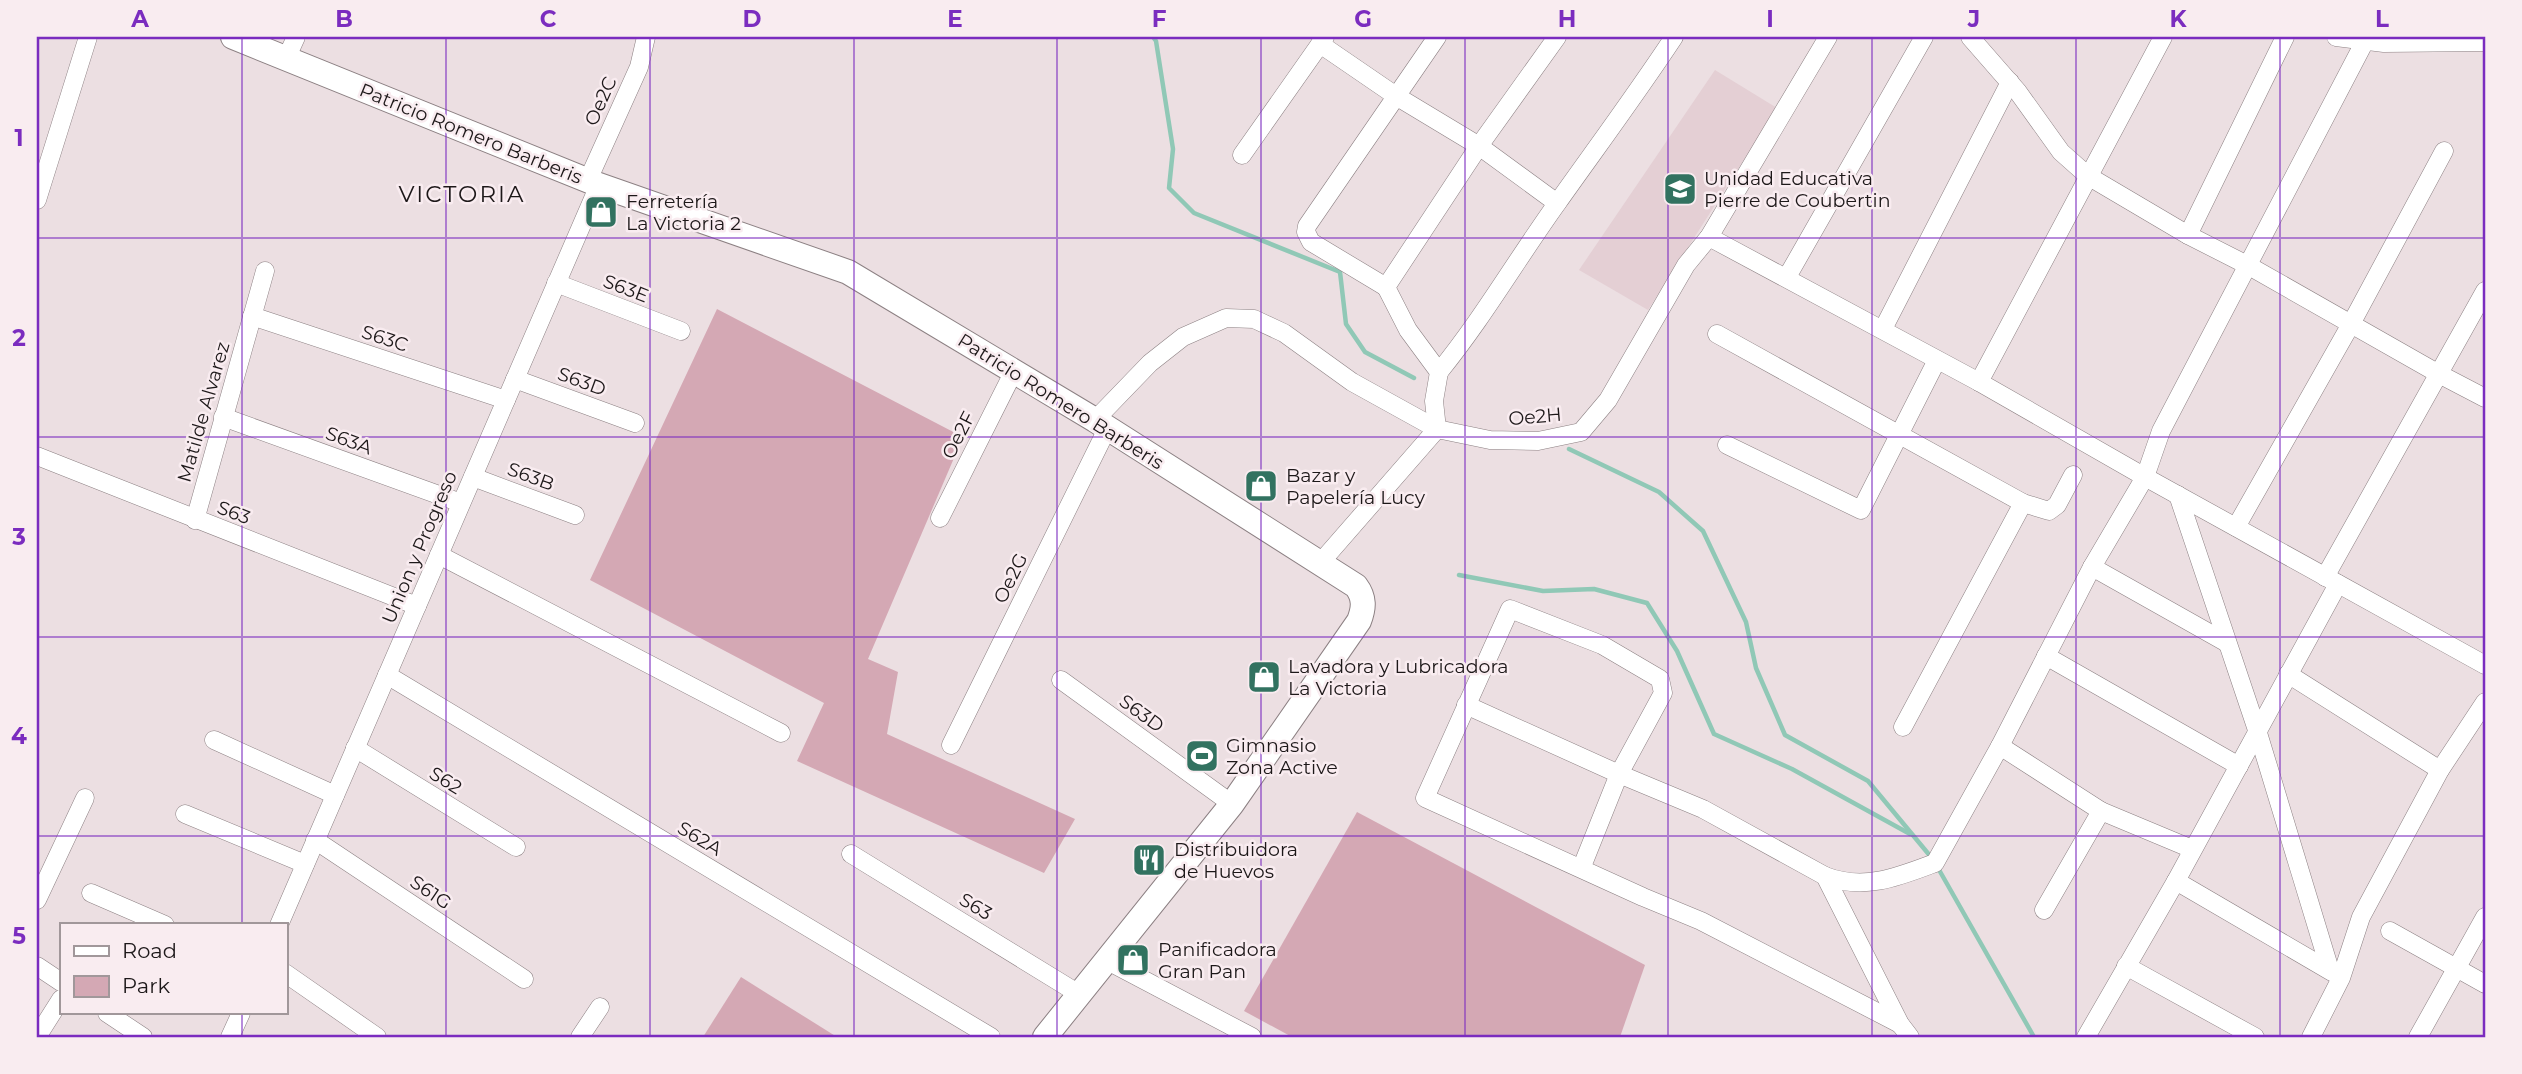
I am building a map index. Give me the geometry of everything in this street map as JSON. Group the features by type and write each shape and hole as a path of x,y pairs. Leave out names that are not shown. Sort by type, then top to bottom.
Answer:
{"street":[{"path":"37,200 88,37"},
{"name":"Patricio Romero Barberis","path":"233,37 593,183 848,272 1101,424 1356,586 1362,594 1362,614 1232,804 1045,1037"},
{"path":"286,59 296,37"},
{"name":"Oe2C","path":"593,183 639,67 646,37"},
{"path":"1437,37 1307,226 1306,232 1311,242 1386,287 1408,330 1439,372"},
{"path":"1386,287 1479,146 1557,37"},
{"path":"1321,562 1437,429 1434,401 1439,372 1472,331 1557,203 1674,37"},
{"name":"Oe2H","path":"1101,424 1150,363 1184,337 1226,318 1254,319 1284,333 1352,382 1437,429 1502,440 1538,441 1581,432 1608,400 1686,265 1709,237 1828,37"},
{"path":"1787,277 1924,37"},
{"path":"1969,37 2010,82 2061,152 2088,176 2188,235 2249,266 2485,398"},
{"path":"1979,382 2163,37"},
{"path":"2188,235 2285,37"},
{"path":"2336,37 2384,43 2451,39 2485,42"},
{"path":"1242,155 1323,40 1396,96 1479,146 1557,203"},
{"path":"1466,705 1703,809 1835,880 1874,883 1935,863 2000,746 2092,567 2145,477 2161,431 2365,41"},
{"path":"1883,329 2010,82"},
{"path":"2236,527 2351,324 2444,151"},
{"name":"Union y Progreso","path":"280,923 556,284 593,183"},
{"path":"1709,237 1883,329 2485,665"},
{"name":"Matilde Alvarez","path":"195,520 265,271"},
{"name":"S63E","path":"556,284 681,331"},
{"path":"2086,1037 2258,733 2331,581 2485,291"},
{"name":"S63C","path":"252,316 506,400"},
{"path":"1717,334 2023,503 2049,511 2057,505 2073,475"},
{"path":"1727,445 1861,510 1937,360"},
{"name":"Oe2F","path":"940,518 1013,371"},
{"name":"S63D","path":"515,379 635,423"},
{"name":"S63A","path":"223,417 461,503"},
{"name":"Oe2G","path":"951,746 1101,424"},
{"name":"S63","path":"37,456 417,606"},
{"name":"S63B","path":"473,477 575,515"},
{"path":"2178,495 2335,974"},
{"path":"1903,727 2023,503"},
{"path":"439,555 781,733"},
{"path":"2092,567 2227,643"},
{"path":"1581,869 1619,774 1663,693 1660,680 1602,645 1510,609 1425,798 1581,869 1701,921 1905,1030"},
{"path":"2046,656 2239,766"},
{"path":"2288,674 2441,769"},
{"name":"S62A","path":"387,676 991,1037"},
{"name":"S63D","path":"1061,680 1232,804"},
{"path":"2311,1037 2361,917 2441,769 2485,702"},
{"path":"214,740 335,795"},
{"path":"2000,746 2101,811 2192,849"},
{"name":"S62","path":"355,748 516,847"},
{"path":"37,901 85,798"},
{"path":"2043,910 2101,811"},
{"path":"185,814 305,864"},
{"name":"S61G","path":"315,840 524,979"},
{"name":"S63","path":"851,854 1079,994"},
{"path":"1825,876 1905,1030"},
{"path":"2176,881 2335,974"},
{"path":"92,892 161,923"},
{"path":"2417,1037 2485,917"},
{"path":"2390,931 2485,984"},
{"path":"1105,960 1252,1037"},
{"path":"37,966 60,981"},
{"path":"2126,966 2255,1037"},
{"path":"287,974 377,1037"},
{"path":"37,1037 60,1001"},
{"path":"580,1037 600,1007"},
{"path":"109,1014 144,1037"},
{"path":"230,1037 241,1014"}],"shaded area":[{"name":"Unidad Educativa Pierre de Coubertin","path":"1715,70 1777,108 1648,310 1579,270"}],"green space":[{"path":"717,309 963,437 868,659 898,672 887,734 1075,819 1044,873 797,761 824,703 590,580"},
{"path":"1357,812 1645,965 1620,1037 1292,1037 1244,1011"},
{"path":"741,977 837,1037 703,1037"}],"waterway":[{"path":"1153,37 1156,41 1173,149 1169,188 1194,213 1340,272 1346,324 1365,352 1414,378"},
{"path":"1569,449 1659,492 1703,531 1746,622 1756,668 1785,735 1868,781 1931,857"},
{"path":"1459,575 1543,591 1594,589 1647,603 1677,651 1714,734 1792,769 1910,834"},
{"path":"1938,868 2034,1037"}],"place":[{"name":"Unidad Educativa Pierre de Coubertin","path":"1680,189"},
{"name":"Ferretería La Victoria 2","path":"601,212"},
{"name":"Bazar y Papelería Lucy","path":"1261,486"},
{"name":"Lavadora y Lubricadora La Victoria","path":"1264,677"},
{"name":"Gimnasio Zona Active","path":"1202,756"},
{"name":"Distribuidora de Huevos","path":"1149,860"},
{"name":"Panificadora Gran Pan","path":"1133,960"}],"district":[{"name":"VICTORIA","path":"462,194"}]}
